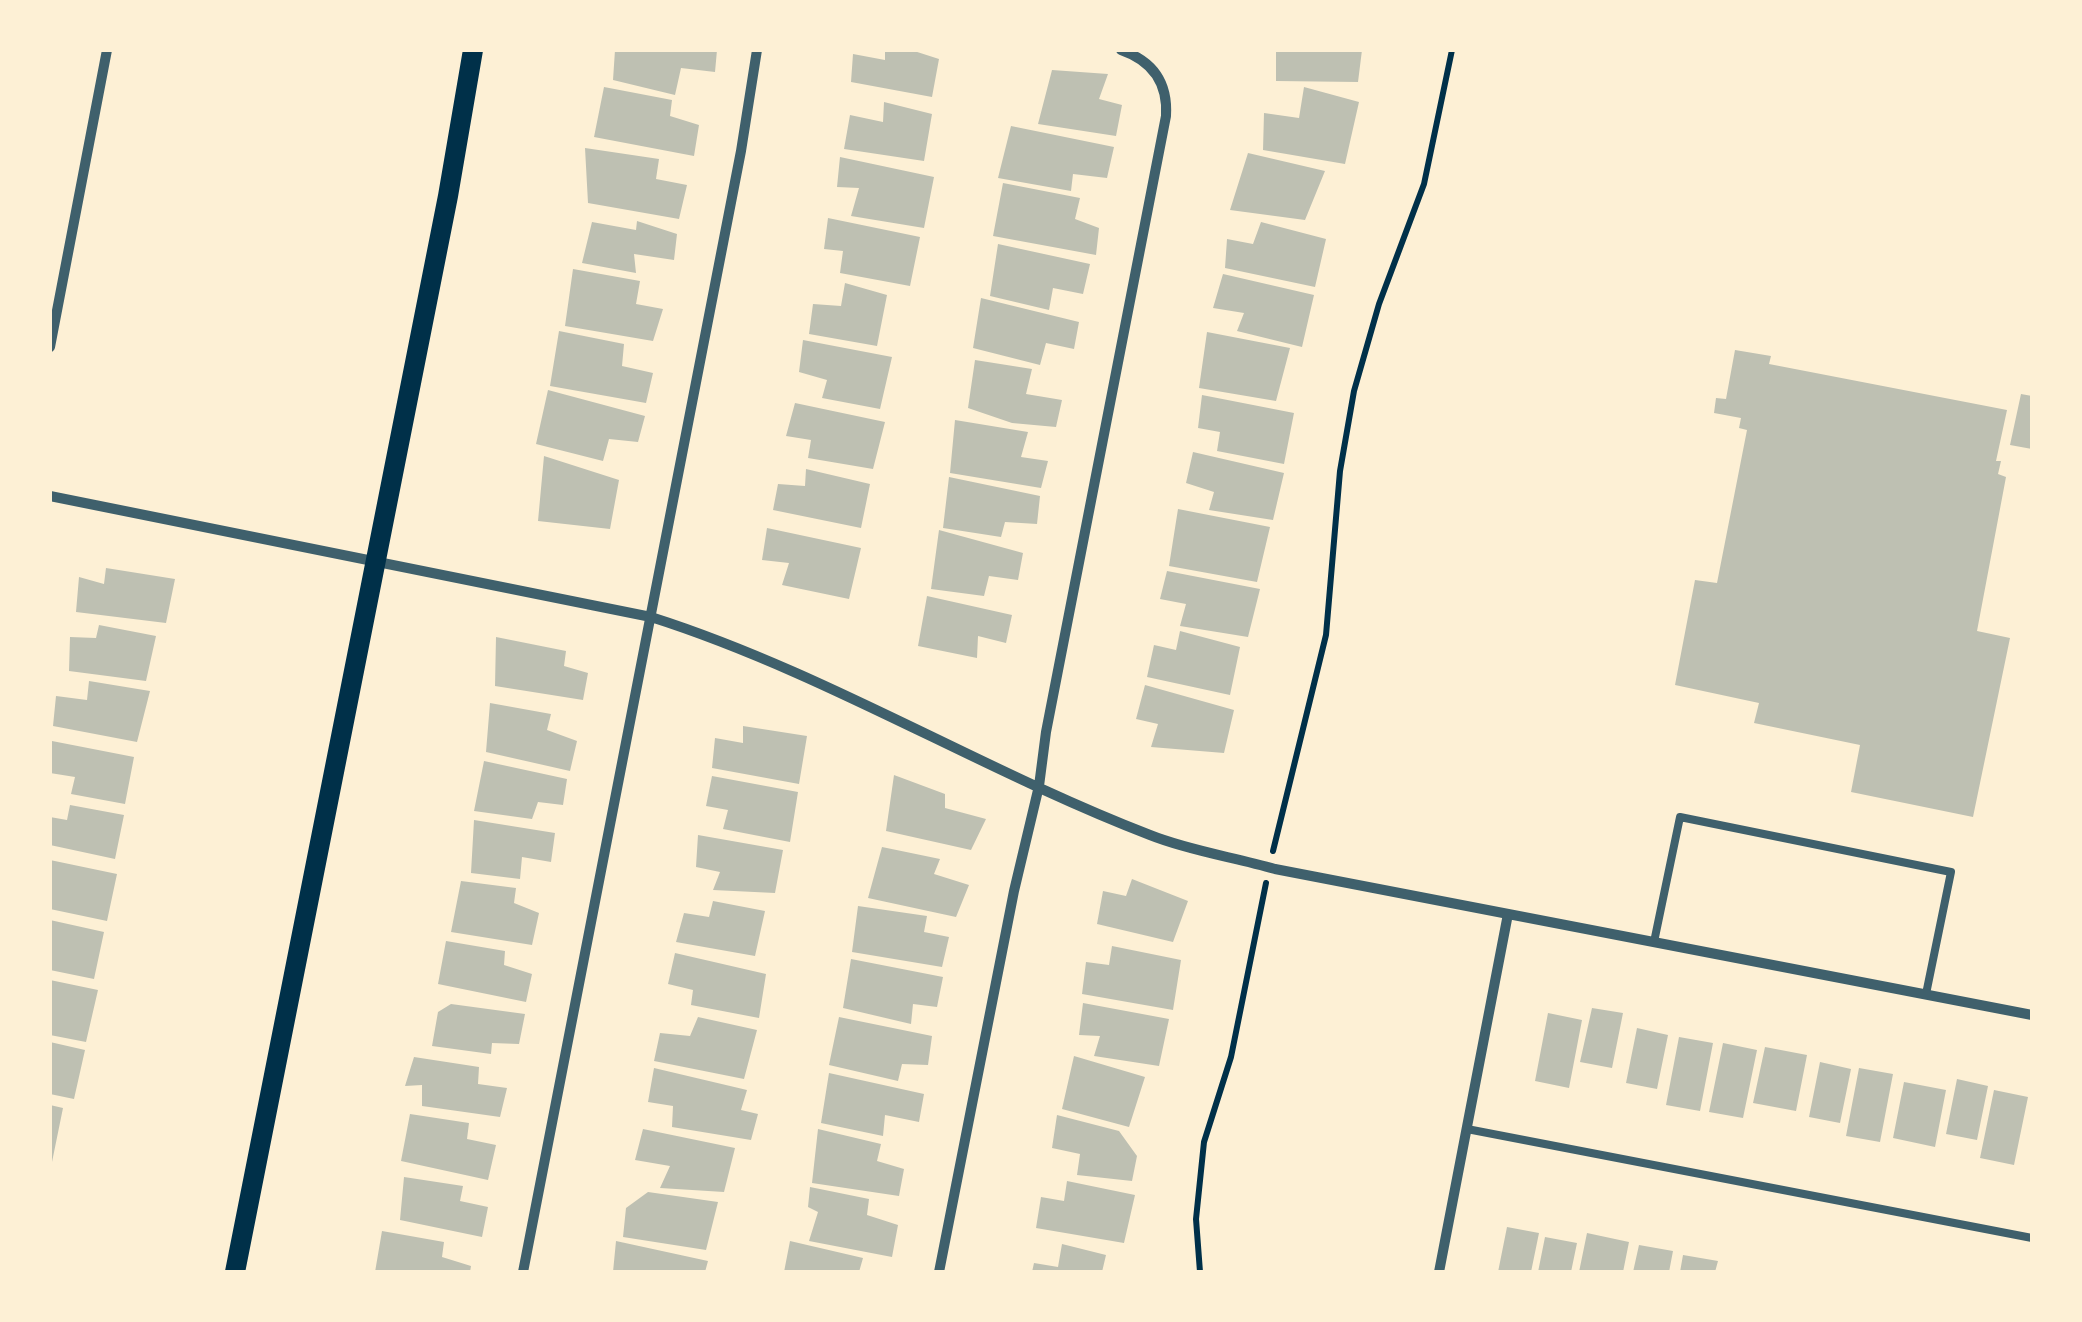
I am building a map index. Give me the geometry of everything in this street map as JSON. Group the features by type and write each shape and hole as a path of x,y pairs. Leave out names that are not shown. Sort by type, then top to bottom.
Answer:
{"main road":[{"path":"236,1272 448,196 473,50"}],"street":[{"path":"50,347 107,50"},
{"path":"523,1272 741,150 756,50"},
{"path":"939,1272 1014,890 1039,786 1046,732 1166,116 1167,98 1157,74 1122,50"},
{"path":"50,496 651,617 745,650 1116,821 1192,849 2032,1015"},
{"path":"1439,1272 1508,914"}],"lane":[{"path":"1654,942 1680,817 1951,872 1926,994"},
{"path":"1467,1129 2032,1238"}],"path":[{"path":"1275,842 1326,635 1340,471 1354,392 1379,304 1424,184 1452,50"},
{"path":"1200,1272 1196,1220 1204,1142 1231,1057 1265,892"}],"building":[{"path":"615,50 717,50 715,72 681,68 675,95 613,80"},
{"path":"885,50 911,50 939,59 932,97 851,82 853,54 885,60"},
{"path":"1276,50 1362,50 1358,82 1276,81"},
{"path":"1052,70 1108,74 1099,99 1122,105 1116,136 1038,124"},
{"path":"604,87 672,100 670,116 699,125 694,156 594,137"},
{"path":"1304,87 1359,102 1345,164 1263,150 1264,113 1299,118"},
{"path":"884,102 932,114 924,161 844,149 850,115 883,122"},
{"path":"1011,126 1114,147 1107,178 1073,174 1071,191 998,178"},
{"path":"585,148 659,159 656,179 687,185 679,219 588,203"},
{"path":"1248,153 1325,171 1305,220 1230,210"},
{"path":"840,157 934,177 924,228 851,216 859,188 837,187"},
{"path":"1003,183 1080,198 1075,219 1099,228 1096,255 993,236"},
{"path":"828,218 920,237 910,286 840,273 843,251 824,249"},
{"path":"637,221 677,234 674,260 634,254 636,273 582,263 592,222 636,230"},
{"path":"1261,222 1326,239 1315,287 1225,268 1227,239 1253,244"},
{"path":"998,244 1090,264 1083,294 1053,288 1049,310 990,296"},
{"path":"573,269 640,281 636,304 663,309 653,341 565,326"},
{"path":"1223,274 1314,295 1302,347 1237,331 1244,313 1213,308"},
{"path":"845,283 887,295 877,346 809,334 813,304 841,306"},
{"path":"981,298 1079,322 1074,349 1046,343 1040,365 973,348"},
{"path":"559,331 624,344 622,366 653,373 646,403 550,386"},
{"path":"1207,332 1290,348 1276,401 1199,388"},
{"path":"803,340 892,357 880,409 822,398 827,380 799,372"},
{"path":"1735,350 1771,356 1769,364 2007,410 1996,461 2001,461 1998,474 2006,477 1977,631 2010,638 1973,817 1851,792 1860,745 1754,723 1759,703 1675,685 1695,580 1717,583 1747,430 1739,428 1741,418 1714,413 1716,398 1726,399"},
{"path":"975,360 1032,369 1026,394 1062,400 1056,427 1012,423 968,408"},
{"path":"548,390 645,416 638,442 609,439 603,461 536,444"},
{"path":"2021,394 2032,396 2032,449 2010,445"},
{"path":"1202,395 1294,413 1284,464 1217,451 1220,432 1198,428"},
{"path":"795,403 885,422 873,469 808,458 811,440 786,436"},
{"path":"955,420 1028,432 1021,457 1048,461 1041,488 950,473"},
{"path":"1193,452 1284,473 1273,520 1209,510 1214,492 1186,483"},
{"path":"544,456 619,480 610,529 538,521"},
{"path":"806,469 870,484 861,528 773,510 778,484 805,486"},
{"path":"949,477 1040,496 1037,524 1005,522 1001,537 943,528"},
{"path":"1178,509 1270,527 1257,582 1169,566"},
{"path":"767,528 861,548 849,599 782,585 789,563 762,560"},
{"path":"939,530 1023,553 1018,580 989,576 984,596 931,589"},
{"path":"106,568 175,579 166,623 76,612 79,577 104,584"},
{"path":"1167,571 1260,589 1248,637 1180,626 1186,604 1160,599"},
{"path":"927,596 1012,615 1006,643 978,636 977,658 918,646"},
{"path":"99,625 156,636 146,681 69,671 70,637 96,638"},
{"path":"1180,631 1240,647 1230,695 1147,677 1154,645 1176,650"},
{"path":"496,637 566,651 564,666 588,673 583,700 495,686"},
{"path":"89,681 150,691 137,742 53,726 56,696 87,700"},
{"path":"1145,685 1234,710 1224,753 1151,747 1158,724 1136,719"},
{"path":"490,703 551,714 547,730 577,741 570,771 486,752"},
{"path":"743,726 807,736 799,784 712,768 715,738 743,743"},
{"path":"52,741 134,757 125,804 71,794 75,777 50,773"},
{"path":"484,761 567,779 563,805 538,802 532,819 474,811"},
{"path":"894,775 945,794 945,808 986,819 971,850 886,831"},
{"path":"712,776 798,792 790,842 723,829 728,810 706,806"},
{"path":"70,805 124,815 115,859 50,845 50,817 67,820"},
{"path":"474,820 555,833 551,862 522,857 520,879 471,873"},
{"path":"698,835 783,850 775,893 713,890 720,872 696,867"},
{"path":"882,847 940,859 934,874 969,885 956,917 868,898"},
{"path":"50,860 117,874 107,921 50,909"},
{"path":"1132,879 1188,901 1173,942 1097,924 1103,891 1126,896"},
{"path":"461,881 516,888 514,903 539,913 532,945 451,932"},
{"path":"713,901 765,911 755,956 676,942 684,913 709,917"},
{"path":"858,906 927,916 924,932 949,937 942,967 852,952"},
{"path":"50,920 104,932 94,979 50,970"},
{"path":"446,941 505,951 504,965 532,974 526,1002 438,984"},
{"path":"1112,946 1181,960 1173,1010 1082,994 1086,962 1109,965"},
{"path":"675,953 766,974 759,1018 691,1005 693,990 668,984"},
{"path":"851,959 943,977 937,1007 913,1004 911,1024 843,1008"},
{"path":"50,980 98,990 86,1042 50,1035"},
{"path":"1083,1003 1169,1019 1159,1066 1094,1056 1100,1036 1079,1035"},
{"path":"451,1004 525,1014 519,1044 492,1043 491,1054 432,1046 438,1012"},
{"path":"1592,1008 1623,1013 1612,1068 1580,1062"},
{"path":"1548,1013 1582,1020 1569,1088 1535,1081"},
{"path":"698,1017 757,1030 744,1079 654,1061 660,1033 690,1036"},
{"path":"839,1017 932,1036 928,1065 902,1064 898,1081 829,1065"},
{"path":"1637,1028 1668,1035 1657,1089 1626,1083"},
{"path":"1679,1037 1713,1043 1700,1111 1666,1105"},
{"path":"50,1042 85,1050 74,1099 50,1094"},
{"path":"1723,1043 1757,1050 1743,1118 1709,1112"},
{"path":"1765,1047 1807,1055 1796,1111 1753,1103"},
{"path":"1074,1056 1145,1077 1129,1127 1062,1109"},
{"path":"414,1057 479,1067 478,1084 507,1088 500,1117 422,1106 422,1085 405,1086"},
{"path":"1820,1062 1851,1069 1840,1123 1809,1117"},
{"path":"654,1068 747,1090 741,1110 758,1114 751,1140 672,1127 673,1106 648,1102"},
{"path":"1859,1068 1893,1074 1880,1142 1846,1136"},
{"path":"829,1073 924,1094 919,1122 885,1115 883,1136 821,1123"},
{"path":"1957,1079 1988,1086 1977,1140 1946,1134"},
{"path":"1904,1082 1946,1090 1935,1147 1893,1138"},
{"path":"1994,1090 2028,1097 2014,1165 1980,1158"},
{"path":"50,1105 63,1108 52,1162 50,1162"},
{"path":"410,1114 469,1123 467,1139 496,1145 488,1180 401,1161"},
{"path":"1057,1115 1119,1131 1137,1156 1132,1181 1077,1175 1080,1154 1052,1148"},
{"path":"643,1129 735,1148 724,1192 660,1188 670,1166 635,1160"},
{"path":"818,1129 881,1144 877,1161 904,1169 899,1196 812,1183"},
{"path":"404,1177 463,1186 460,1201 488,1207 482,1237 400,1220"},
{"path":"1067,1181 1135,1195 1124,1243 1036,1228 1041,1197 1064,1201"},
{"path":"810,1187 869,1199 867,1215 898,1225 892,1257 809,1241 818,1212 808,1207"},
{"path":"648,1192 718,1202 706,1250 623,1237 626,1208"},
{"path":"1507,1227 1539,1233 1531,1272 1498,1272"},
{"path":"382,1231 444,1242 442,1257 471,1266 470,1272 375,1272"},
{"path":"1587,1233 1629,1242 1623,1272 1579,1272"},
{"path":"1545,1237 1577,1243 1571,1272 1538,1272"},
{"path":"616,1241 708,1261 705,1272 613,1272"},
{"path":"790,1241 863,1258 859,1272 784,1272"},
{"path":"1062,1244 1106,1255 1102,1272 1032,1272 1034,1263 1058,1267"},
{"path":"1639,1245 1673,1251 1669,1272 1633,1272"},
{"path":"1683,1255 1718,1261 1715,1272 1680,1272"}]}
